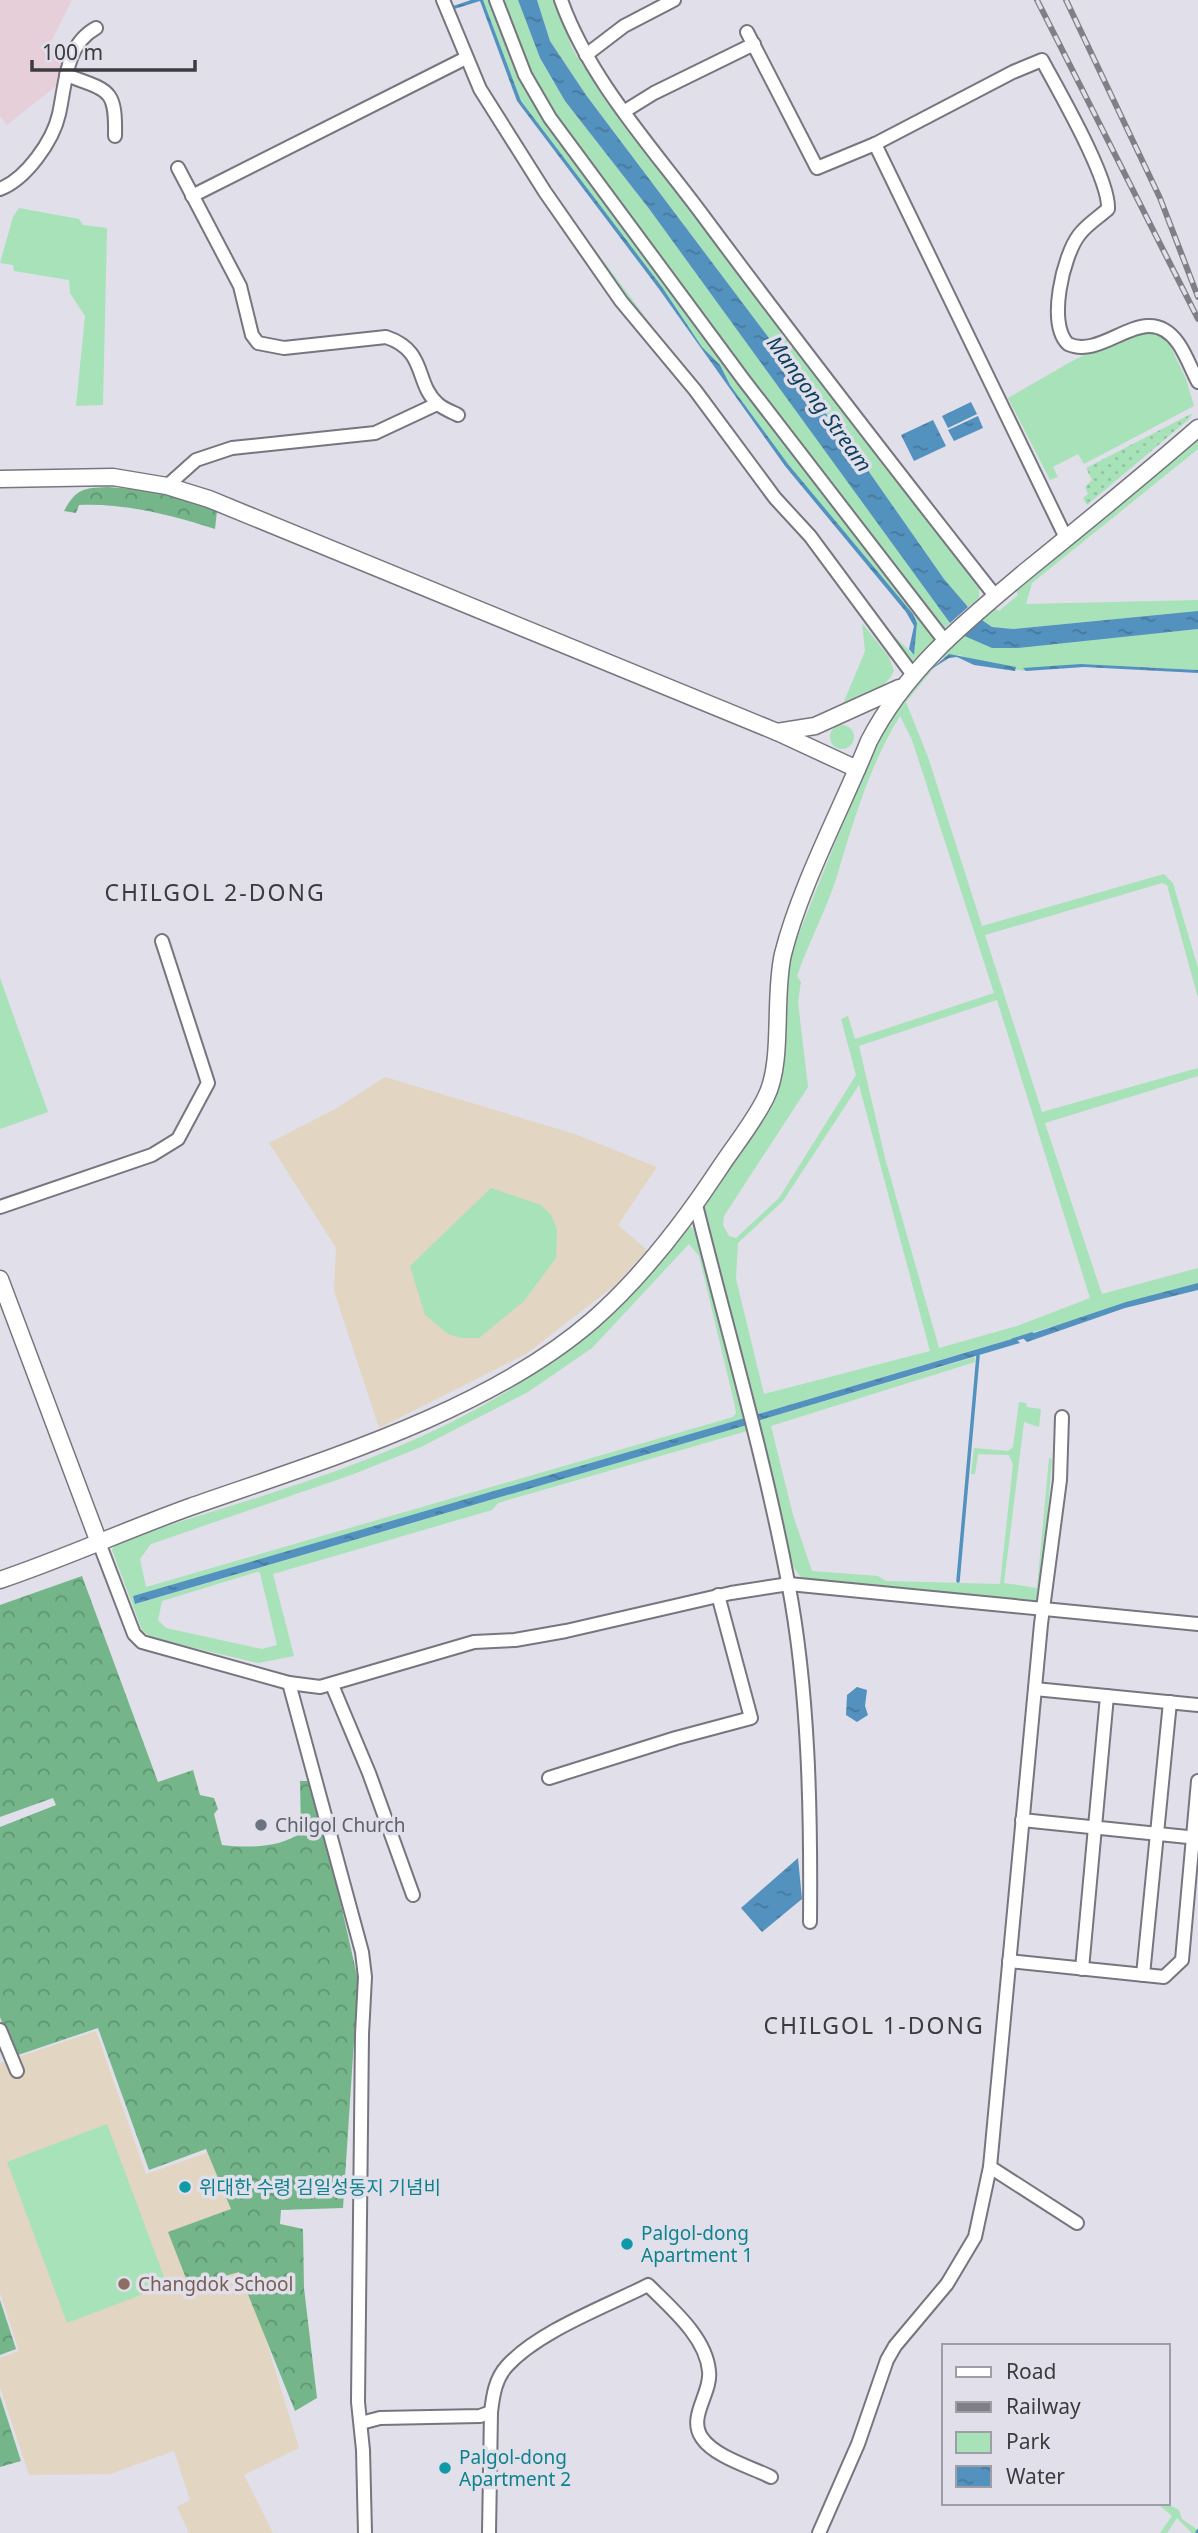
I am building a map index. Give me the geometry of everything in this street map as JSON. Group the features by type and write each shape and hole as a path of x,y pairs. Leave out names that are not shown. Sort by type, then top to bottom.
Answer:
{"street":[{"path":"443,0 466,58 497,119 621,301 695,390 775,498 810,536 912,675"},
{"path":"496,0 525,75 550,118 743,379 945,638"},
{"path":"561,0 575,38 625,111 991,600"},
{"path":"586,55 624,26 674,0"},
{"path":"0,189 12,184 25,172 47,140 59,117 66,75 80,40 96,28"},
{"path":"747,32 817,168 875,144 1013,72 1042,60 1097,170 1108,201 1108,209 1080,233 1068,253 1062,279 1059,332 1068,344 1090,349 1132,328 1158,327 1178,343 1198,382"},
{"path":"625,111 654,93 754,44"},
{"path":"192,195 466,58"},
{"path":"66,75 101,88 111,96 116,106 115,136"},
{"path":"875,144 1066,538"},
{"path":"178,168 240,286 252,335 258,342 284,348 386,337 401,342 414,356 437,404 458,415"},
{"path":"167,486 195,460 232,449 375,433 437,404"},
{"path":"0,1580 63,1559 98,1540 373,1443 501,1382 563,1344 608,1306 696,1205 767,1096 774,1066 777,982 786,943 857,769 884,712 901,687 945,638 1198,428"},
{"path":"0,479 113,477 167,486 209,499 777,732 857,769"},
{"path":"777,732 816,726 901,687"},
{"path":"0,1207 152,1155 178,1139 189,1122 208,1083 162,941"},
{"path":"696,1205 789,1584 805,1725 810,1922"},
{"path":"0,1279 134,1634 142,1642 289,1683 320,1687 474,1642 515,1640 566,1631 718,1595 789,1584 1198,1624"},
{"path":"819,2533 859,2444 887,2360 895,2346 947,2284 975,2238 990,2167 1043,1609 1060,1480 1062,1417"},
{"path":"549,1779 751,1718 718,1595"},
{"path":"289,1683 362,1952 365,1977 358,2375 365,2533"},
{"path":"332,1685 369,1773 413,1895"},
{"path":"1035,1689 1198,1705"},
{"path":"1082,1969 1107,1696"},
{"path":"1143,1975 1170,1702"},
{"path":"1009,1961 1164,1977 1182,1961 1198,1781"},
{"path":"1023,1820 1195,1838"},
{"path":"0,2029 17,2071"},
{"path":"990,2167 1077,2223"},
{"path":"489,2533 491,2412 495,2387 506,2367 537,2342 648,2285 672,2308 706,2357 710,2374 699,2407 698,2430 703,2440 713,2448 771,2477"},
{"path":"361,2423 380,2418 480,2416 491,2412"}],"shaded area":[{"path":"0,0 72,0 51,42 65,62 56,86 7,125 0,116"},
{"path":"385,1077 575,1134 657,1167 618,1225 647,1250 614,1286 526,1354 379,1428 334,1291 336,1248 269,1143 337,1108"},
{"name":"Changdok School","path":"96,2031 146,2174 212,2151 257,2264 246,2275 299,2448 244,2475 273,2533 189,2533 177,2507 190,2500 174,2451 110,2474 29,2475 0,2387 0,2358 19,2351 0,2293 0,2063"}],"green space":[{"path":"445,0 492,101 467,51"},
{"path":"483,0 494,0 523,76 549,119 742,380 938,636 914,660 908,661 895,646 692,382 546,189 510,132 542,179 730,430 896,638 914,655 917,623 913,614 788,464 730,385 720,365 702,347 662,287 521,101"},
{"path":"498,0 518,0 540,58 565,101 650,210 942,611 950,623 942,630 766,408 525,75"},
{"path":"537,0 556,0 572,48 584,67 979,588 979,598 968,607 944,579 861,461 586,95 550,41"},
{"path":"19,208 79,219 83,225 107,228 103,405 76,406 85,316 70,293 69,280 14,271 13,265 0,263 13,217"},
{"path":"1147,330 1167,339 1186,379 1194,406 1084,464 1078,454 1053,467 1058,477 1050,480 1008,398 1095,349"},
{"path":"1193,413 1087,505 1083,498 1088,494 1085,487 1092,480 1086,468"},
{"path":"1198,434 1198,449 1032,583 1026,604 1198,600 1198,611 1013,629 992,627 979,618 992,607 999,611 1018,595 1014,586"},
{"path":"107,487 163,494 217,511 215,529 131,508 79,505 76,513 64,511 72,498 81,491"},
{"path":"862,623 889,657 894,671 886,682 873,692 843,704 865,651"},
{"path":"1198,629 1198,670 1081,664 1024,671 973,661 960,655 942,658 906,702 928,757 982,926 1164,874 1173,883 1198,968 1198,998 1167,885 1162,883 985,935 1042,1112 1198,1068 1198,1076 1045,1123 1102,1294 1198,1268 1198,1283 755,1415 703,1204 765,1114 779,1086 790,956 878,735 897,701 960,634 1006,648","holes":["900,716 912,740 994,993 855,1039 848,1016 841,1019 856,1075 779,1198 736,1238 729,1236 723,1225 724,1216 808,1087 798,1002 801,982 797,976 833,889 871,773","997,1000 1090,1298 1017,1326 939,1348 885,1158 859,1046","859,1085 930,1351 764,1394 736,1279 738,1243 783,1201"]},
{"path":"842,725 851,728 854,737 851,746 842,749 833,746 830,737 833,728"},
{"path":"0,978 48,1112 0,1129"},
{"path":"491,1188 541,1205 551,1215 557,1229 556,1258 524,1301 479,1338 461,1338 448,1334 425,1315 410,1266"},
{"path":"691,1227 698,1234 745,1418 133,1596 136,1604 747,1425 747,1431 498,1503 492,1510 273,1574 294,1656 258,1663 152,1638 142,1630 112,1550 116,1542 359,1463 474,1410 529,1377 594,1327 686,1228","holes":["689,1244 699,1256 734,1402 736,1413 733,1417 146,1587 140,1559 151,1544 354,1474 421,1447 528,1392 592,1348","260,1573 277,1645 262,1649 166,1628 158,1620 162,1601"]},
{"path":"975,1357 975,1362 771,1426 793,1515 812,1571 878,1576 886,1581 1000,1584 1013,1464 1009,1455 978,1454 975,1474 971,1474 974,1448 1008,1451 1013,1447 1019,1402 1026,1403 1027,1407 1041,1409 1039,1427 1024,1422 1004,1583 1037,1588 1049,1458 1052,1459 1041,1594 1035,1600 803,1580 794,1568 788,1548 757,1421"},
{"path":"82,1576 158,1782 193,1770 200,1795 214,1798 218,1809 214,1814 222,1845 253,1846 283,1842 301,1833 300,1781 308,1781 333,1869 358,1980 343,2208 281,2210 280,2224 303,2229 304,2288 317,2398 295,2411 239,2272 189,2286 168,2232 231,2209 206,2149 149,2170 98,2028 15,2056 0,2017 0,1827 56,1805 53,1798 0,1817 0,1605"},
{"path":"107,2124 167,2285 67,2323 7,2162"},
{"path":"0,2300 16,2349 0,2355"},
{"path":"0,2396 21,2461 0,2467"},
{"path":"1159,2505 1170,2505 1179,2510 1182,2519 1198,2530 1197,2533 1192,2533 1177,2518 1167,2533 1160,2533 1172,2516"}],"water":[{"path":"471,0 483,0 521,101 662,287 702,347 720,365 730,385 788,464 913,614 917,623 914,655 909,649 914,626 906,612 785,466 659,289 517,101 480,1 451,10 450,7"},
{"path":"518,0 537,0 550,41 586,95 860,459 944,579 968,607 950,623 650,210 565,101 540,58"},
{"path":"971,402 977,414 948,428 942,416"},
{"path":"978,416 983,428 954,441 948,430"},
{"path":"933,420 946,446 914,461 901,435"},
{"path":"1198,611 1198,629 1018,648 992,648 960,634 979,618 992,627 1013,629"},
{"path":"949,654 1016,667 1015,671 974,665 957,657 949,658 930,670"},
{"path":"1081,664 1198,670 1198,673 1084,667 1026,671 1023,668"},
{"path":"1198,1283 1198,1290 1125,1308 1027,1342 1022,1337 1126,1302"},
{"path":"1015,1338 1020,1343 757,1421 755,1415"},
{"path":"745,1418 747,1425 135,1604 133,1596"},
{"path":"857,1687 867,1690 865,1706 868,1715 857,1722 846,1715 847,1695"},
{"path":"798,1858 802,1899 762,1932 741,1908"}],"waterway":[{"path":"1013,1340 1032,1334"},
{"path":"958,1581 978,1356"}],"railway":[{"path":"1037,0 1198,319"},
{"path":"1066,0 1160,198 1198,297"}],"place":[{"name":"Chilgol Church","path":"261,1825"},
{"name":"위대한 수령 김일성동지 기념비","path":"185,2187"},
{"name":"Palgol-dong Apartment 1","path":"627,2244"},
{"name":"Changdok School","path":"124,2284"},
{"name":"Palgol-dong Apartment 2","path":"445,2468"}],"district":[{"name":"CHILGOL 2-DONG","path":"215,893"},
{"name":"CHILGOL 1-DONG","path":"874,2026"}],"water label":[{"name":"Mangong Stream","path":"819,404"}]}
